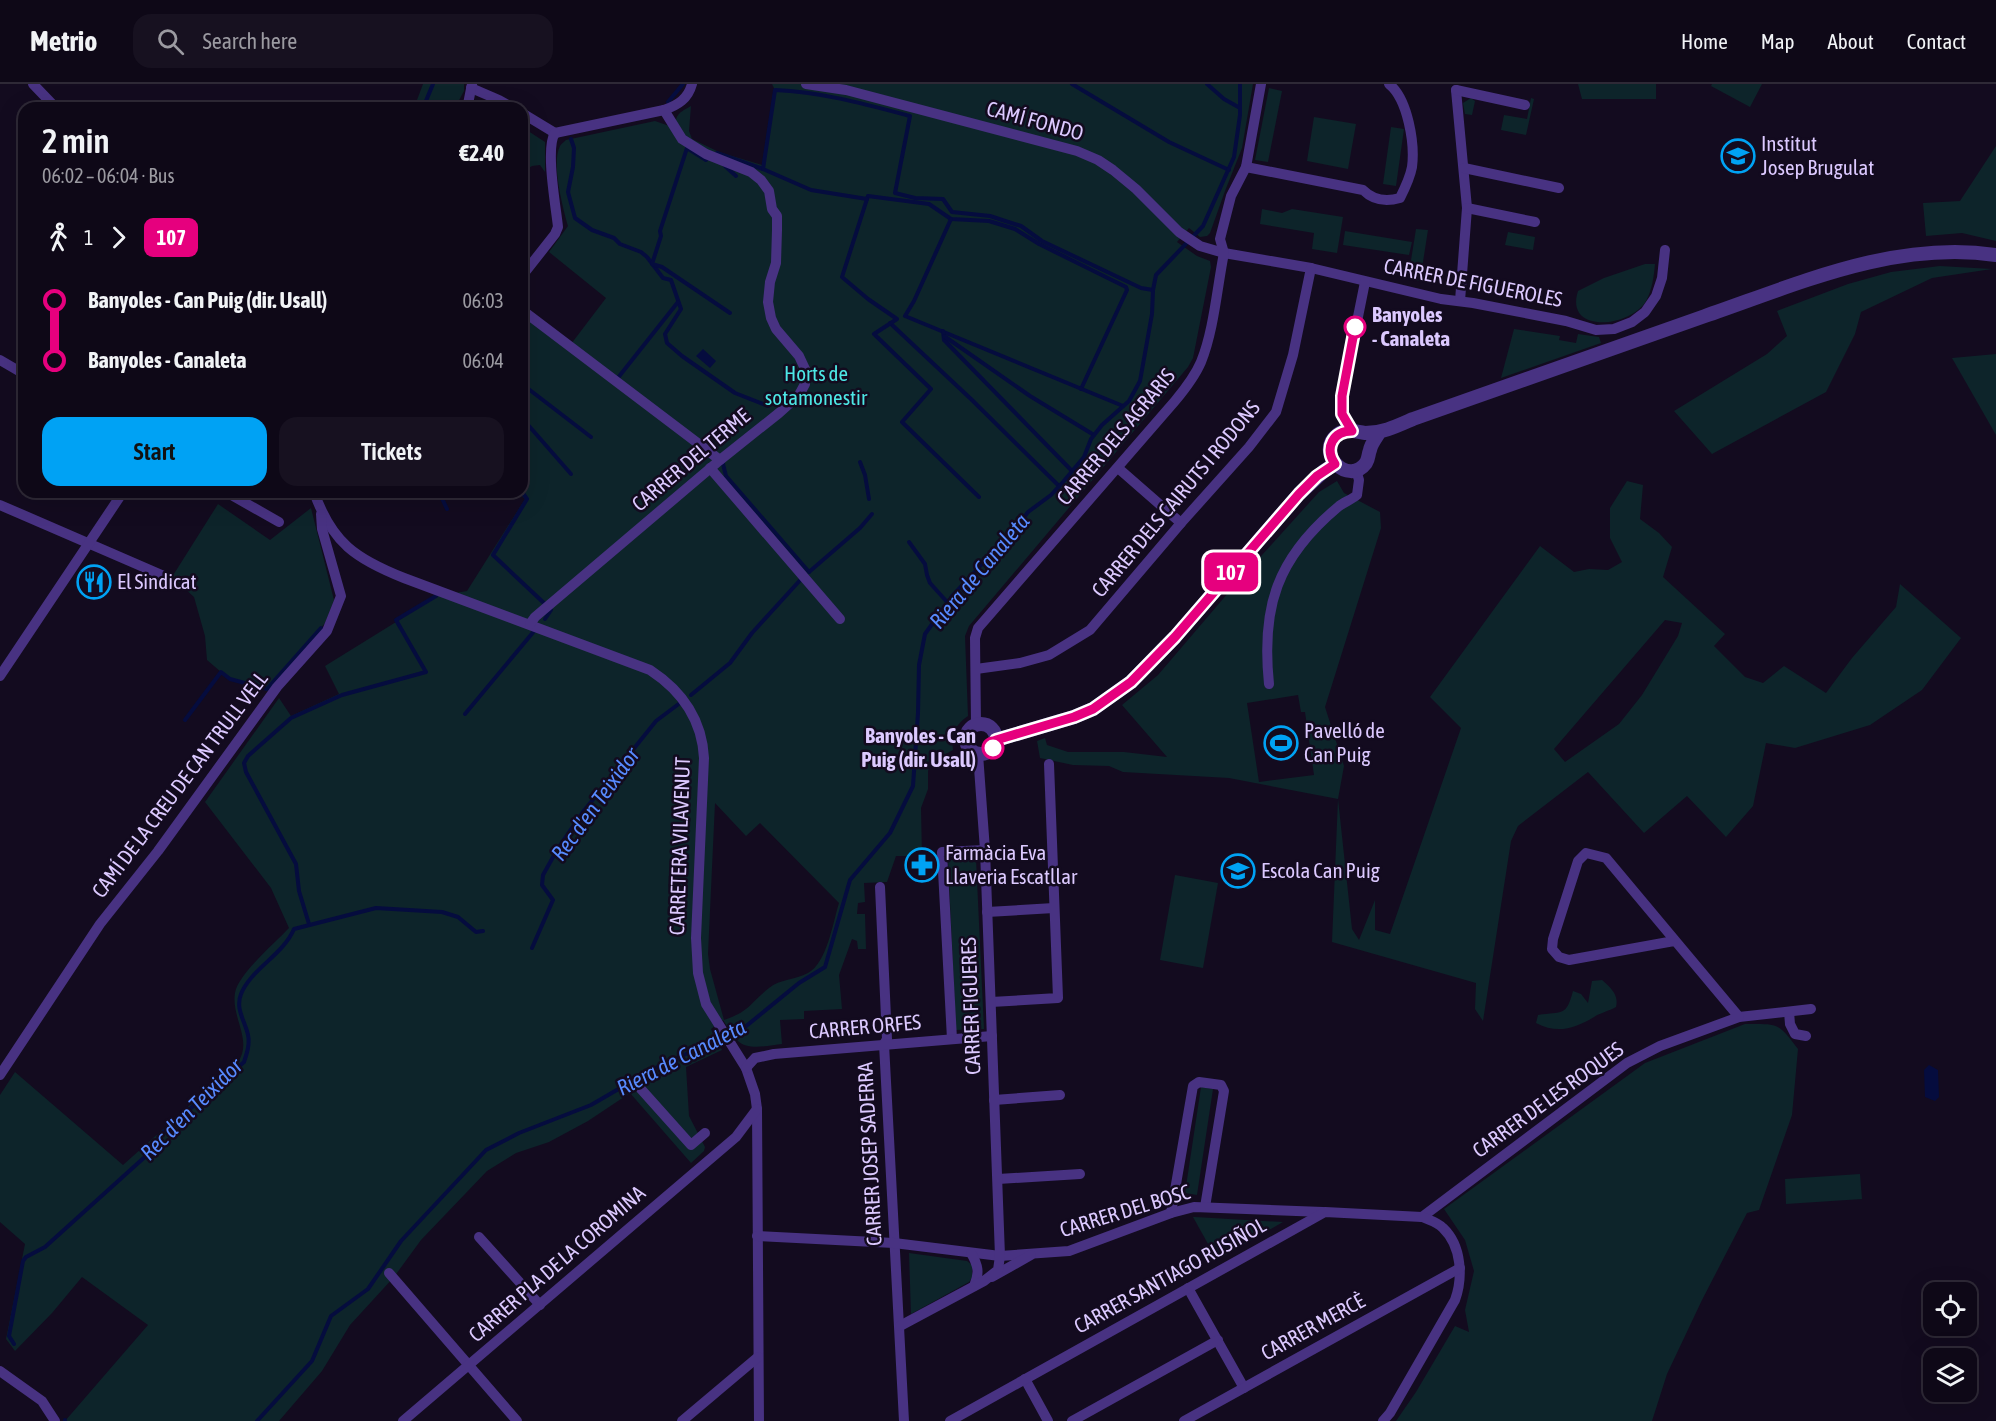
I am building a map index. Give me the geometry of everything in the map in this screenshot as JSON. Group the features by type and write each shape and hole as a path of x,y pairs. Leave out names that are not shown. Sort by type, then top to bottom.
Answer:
{"street":[{"path":"33,84 50,102"},
{"path":"528,117 555,133 679,105 692,84"},
{"name":"CAMÍ FONDO","path":"807,84 846,90 1077,151 1098,160 1113,170 1136,189 1179,232 1193,242 1224,253"},
{"name":"CARRER DELS AGRARIS","path":"976,725 975,638 978,628 1175,401 1191,381 1201,363 1224,253 1220,239 1231,196 1245,167 1261,84"},
{"path":"1245,167 1363,190 1370,197 1390,201 1400,198 1408,183 1412,168 1412,150 1401,96 1389,84"},
{"path":"466,102 472,86 502,102"},
{"path":"1460,301 1467,208 1453,87 1525,105"},
{"name":"CARRER DEL TERME","path":"530,624 535,617 710,468 799,395 805,384 806,371 799,356 776,329 768,302 770,282 776,263 777,230 777,216 772,208 769,191 751,172 706,154 682,139 664,110"},
{"path":"528,268 558,227 551,158 552,138 555,133"},
{"path":"1464,168 1559,188"},
{"path":"1467,208 1534,222"},
{"name":"CARRER DE FIGUEROLES","path":"1224,253 1311,268 1441,299 1566,321 1596,330 1614,329 1632,322 1646,312 1662,278 1665,250"},
{"path":"1378,433 1368,460 1356,470 1344,470 1335,464 1330,451 1331,442 1340,433 1378,433 1603,351 1841,269 1885,259 1930,254 1996,255"},
{"name":"CARRER DELS CAIRUTS I RODONS","path":"976,669 1020,663 1049,655 1090,630 1249,447 1276,412 1293,355 1311,268"},
{"path":"1365,282 1342,396 1342,414 1355,432 1366,440 1370,450"},
{"path":"528,315 720,460"},
{"path":"0,360 18,370"},
{"path":"996,740 1074,717 1093,709 1131,682 1175,637 1299,494 1317,476 1335,464"},
{"path":"710,468 840,619"},
{"path":"1118,468 1181,523"},
{"path":"1269,684 1267,668 1269,623 1273,596 1280,578 1304,539 1338,507 1357,495 1359,480 1356,470"},
{"path":"0,676 119,498"},
{"path":"237,498 279,522"},
{"name":"CARRETERA VILAVENUT","path":"316,498 331,529 368,563 650,670 668,683 693,714 701,738 704,758 696,962 703,996 715,1022 746,1068 757,1108 759,1421"},
{"path":"0,506 164,576"},
{"name":"CAMÍ DE LA CREU DE CAN TRULL VELL","path":"0,1076 100,924 158,851 277,687 327,631 341,596 322,529 320,508"},
{"path":"976,725 986,725 990,727 996,740 990,751 978,754 969,749 966,740 968,730 976,725"},
{"name":"CARRER FIGUERES","path":"978,754 985,850 1000,1256"},
{"path":"991,1002 1058,998 1048,764"},
{"path":"952,1039 942,852 985,850"},
{"path":"1674,941 1569,960 1559,957 1552,949 1553,939 1578,861 1586,853 1606,858 1739,1017"},
{"name":"CARRER JOSEP SADERRA","path":"880,887 887,1039 884,1044 904,1421"},
{"path":"987,912 1054,908"},
{"name":"CARRER DE LES ROQUES","path":"1422,1217 1627,1063 1660,1046 1739,1017 1811,1009"},
{"path":"1789,1012 1790,1024 1795,1034 1806,1036"},
{"name":"CARRER ORFES","path":"746,1068 755,1058 774,1054 992,1036"},
{"path":"1171,1213 1193,1086 1199,1082 1221,1085 1224,1091 1205,1207"},
{"path":"640,1088 691,1145 705,1133"},
{"path":"994,1100 1060,1095"},
{"name":"CARRER PLA DE LA COROMINA","path":"403,1421 736,1137 757,1108"},
{"path":"736,1137 744,1136 757,1146"},
{"path":"998,1179 1080,1174"},
{"name":"CARRER DEL BOSC","path":"757,1236 894,1243 1000,1256 1069,1251 1192,1207 1325,1212"},
{"path":"1325,1212 1422,1217 1436,1222 1444,1228 1453,1243 1460,1268 1461,1280 1455,1300 1390,1413 1383,1421"},
{"name":"CARRER SANTIAGO RUSIÑOL","path":"950,1421 1325,1212"},
{"path":"479,1238 540,1305"},
{"path":"971,1253 977,1264 979,1283"},
{"path":"900,1326 1032,1254"},
{"path":"979,1283 998,1270 1000,1256"},
{"name":"CARRER MERCÈ","path":"1184,1421 1460,1268"},
{"path":"389,1273 517,1421"},
{"path":"1188,1288 1244,1388"},
{"path":"1072,1421 1218,1340"},
{"path":"682,1421 758,1357"},
{"path":"0,1371 42,1401 55,1421"},
{"path":"1025,1379 1048,1421"}],"green space":[{"path":"423,84 464,84 464,91 458,102 416,102"},
{"name":"Horts de sotamonestir","path":"772,84 1253,84 1242,148 1210,233 1200,237 1189,228 1177,242 1197,256 1210,261 1211,267 1193,358 1188,367 969,626 965,636 968,716 955,730 953,750 937,759 930,765 928,771 928,789 921,808 922,856 896,856 887,882 864,883 865,902 858,903 857,914 865,914 866,949 858,949 857,941 852,939 839,975 842,1009 804,1011 804,1019 780,1020 782,1044 753,1047 742,1044 723,1020 711,1029 722,1050 686,1067 689,1116 705,1147 704,1151 691,1163 630,1093 588,1121 549,1142 516,1153 487,1171 421,1240 394,1277 350,1325 322,1371 279,1421 65,1421 148,1325 82,1277 52,1313 15,1351 6,1339 25,1244 0,1222 0,1095 15,1072 123,1165 238,1062 242,1054 243,1037 235,1002 238,985 250,968 289,928 271,888 205,802 279,698 291,716 339,694 325,666 438,596 467,591 524,498 528,498 528,318 568,348 606,298 549,252 568,226 557,174 560,146 566,140 655,121 678,129 676,121 680,112 691,106 689,131 692,139 719,152 762,165 774,88","holes":["715,803 746,836 760,823 839,903 825,951 815,968 808,973 773,985 744,1010 724,1020 708,954"]},
{"path":"1578,84 1656,84 1656,99 1582,99"},
{"path":"1712,84 1762,84 1750,107 1711,86"},
{"path":"1269,88 1282,91 1268,162 1255,160"},
{"path":"1471,98 1475,101 1472,115 1465,114 1463,103"},
{"path":"1531,98 1534,99 1526,135 1501,130 1504,115 1527,119"},
{"path":"1314,117 1356,124 1348,169 1307,161"},
{"path":"1391,127 1404,129 1396,186 1383,184"},
{"path":"528,131 545,142 545,172 540,165 528,168"},
{"path":"1996,146 1996,241 1962,233 1926,236 1923,203 1960,201"},
{"path":"1262,209 1282,213 1292,209 1343,217 1337,253 1312,249 1314,233 1260,224"},
{"path":"1416,229 1428,230 1420,281 1408,279"},
{"path":"1345,231 1412,242 1409,255 1343,245"},
{"path":"1508,232 1535,237 1533,250 1505,245"},
{"path":"1645,264 1655,264 1653,278 1648,297 1638,310 1614,321 1589,320 1580,315 1576,305 1578,291 1604,278"},
{"path":"1940,266 1992,269 1932,278 1861,312 1855,334 1826,392 1712,454 1674,411 1767,354 1787,336 1777,311 1848,284 1891,272"},
{"path":"1514,329 1560,336 1559,340 1576,343 1578,334 1599,337 1601,343 1501,378"},
{"path":"1996,354 1996,435 1952,358"},
{"path":"1337,481 1344,493 1380,512 1381,528 1325,707 1344,766 1338,799 1229,778 1123,772 1109,766 1073,765 1040,758 1037,741 1045,738 1047,745 1068,752 1124,752 1167,757 1122,705 1158,675 1319,492","holes":["1298,695 1301,712 1305,712 1314,775 1259,782 1247,703"]},
{"path":"1627,481 1643,485 1640,519 1659,533 1672,547 1663,577 1725,634 1714,646 1745,677 1763,683 1784,666 1826,693 1852,658 1896,607 1900,584 1961,638 1922,690 1870,725 1795,748 1766,743 1753,806 1726,837 1687,796 1644,833 1588,772 1518,826 1511,841 1483,1021 1475,1009 1476,983 1332,942 1338,799 1352,929 1359,940 1375,900 1375,930 1390,934 1461,728 1430,697 1540,546 1574,572 1589,569 1608,570 1622,562 1610,538 1610,508","holes":["1665,620 1682,623 1678,636 1642,695 1619,724 1565,762 1554,749"]},
{"path":"218,504 270,540 311,508 334,600 325,623 270,688 228,678 207,660 205,636 194,597 172,577"},
{"path":"976,859 984,1029 956,1030 948,860"},
{"path":"1175,875 1218,883 1203,968 1160,960"},
{"path":"1602,980 1615,995 1616,1007 1579,1025 1565,1029 1551,1028 1536,1023 1538,1015 1558,1013 1565,1009 1573,991 1581,994 1588,1003 1592,981"},
{"path":"1745,1024 1776,1026 1798,1049 1792,1115 1759,1210 1747,1213 1702,1300 1667,1374 1652,1421 1396,1421 1455,1326 1469,1332 1465,1310 1474,1271 1465,1240 1444,1209 1645,1063"},
{"path":"1201,1087 1213,1089 1197,1195 1185,1193"},
{"path":"1860,1174 1862,1199 1786,1204 1785,1179"},
{"path":"1193,1217 1195,1217 1283,1222 1217,1260"},
{"path":"909,1253 967,1261 972,1265 972,1278 969,1282 911,1314"}],"shaded area":[{"path":"703,349 716,361 710,368 696,356"},
{"path":"1929,1065 1938,1070 1939,1097 1935,1101 1925,1097 1924,1070"}],"waterway":[{"path":"426,102 433,84"},
{"name":"Rec d'en Teixidor","path":"668,102 683,84"},
{"path":"1072,84 1169,142 1229,170"},
{"path":"1207,84 1224,99 1240,108"},
{"name":"Riera de Canaleta","path":"257,1421 312,1361 331,1316 368,1289 401,1241 486,1150 519,1133 591,1105 653,1069 745,1027 799,983 825,967 850,880 890,833 913,786 919,665 925,634 953,595 1028,512 1051,495 1063,482 1084,457 1091,439 1102,425 1129,401 1140,381 1152,314 1156,275 1203,226 1234,157 1240,115 1240,84"},
{"path":"979,497 902,422 931,389 874,334 897,319 842,277 867,199 811,190 763,169 775,90 827,96 910,116 895,193 915,198 943,199 952,212 990,216 1021,226 1042,241 1141,288 1153,290"},
{"name":"Rec d'en Teixidor","path":"571,139 574,148 573,167 568,192 575,218 592,230 641,252 663,278 671,280 681,309 665,334 667,343 735,393 768,406"},
{"path":"706,160 687,148 660,231 661,236 652,264 662,267 730,313"},
{"name":"Rec d'en Teixidor","path":"717,153 763,169"},
{"path":"725,166 736,176"},
{"path":"867,199 868,196 929,204 951,219 989,221 1015,229 1039,244 1126,287 1127,290 1081,389"},
{"path":"951,219 905,316 1123,406"},
{"path":"619,380 617,379 678,302"},
{"path":"890,323 1059,486"},
{"path":"943,331 944,340 1072,471"},
{"path":"944,336 1030,396 1094,435"},
{"path":"528,389 591,437"},
{"path":"528,425 571,474"},
{"path":"722,460 726,476 809,572"},
{"name":"Rec d'en Teixidor","path":"860,462 869,499"},
{"path":"442,498 447,509"},
{"path":"526,498 493,555 545,604"},
{"name":"Rec d'en Teixidor","path":"809,572 860,528 872,514"},
{"path":"909,542 925,564 930,583 948,603"},
{"name":"Rec d'en Teixidor","path":"691,695 730,663 752,633 803,577"},
{"path":"309,924 299,891 296,864 246,772 244,763 248,756 291,718 342,695 426,672 396,620 436,596"},
{"path":"545,619 551,610"},
{"path":"185,720 221,672 230,679 267,689 321,628"},
{"path":"465,714 535,630"},
{"name":"Rec d'en Teixidor","path":"532,948 553,900 542,885 543,875 557,850 583,812 656,721 680,703"},
{"name":"Rec d'en Teixidor","path":"14,1344 9,1336 23,1261 45,1247 157,1146 160,1135 244,1062 249,1038 239,999 252,977 282,947 294,929 376,908 442,912 458,917 476,932 483,931"}],"bus line":[{"name":"107","path":"993,748 996,740 1074,717 1093,709 1131,682 1175,637 1299,494 1317,476 1335,464 1330,451 1331,442 1340,433 1352,431 1342,414 1342,396 1355,327"}],"place":[{"name":"Institut Josep Brugulat","path":"1738,156"},
{"name":"Banyoles - Canaleta","path":"1355,327"},
{"name":"El Sindicat","path":"94,582"},
{"name":"Pavelló de Can Puig","path":"1281,743"},
{"name":"Banyoles - Can Puig (dir. Usall)","path":"993,748"},
{"name":"Farmàcia Eva Llaveria Escatllar","path":"922,865"},
{"name":"Escola Can Puig","path":"1238,871"}]}
